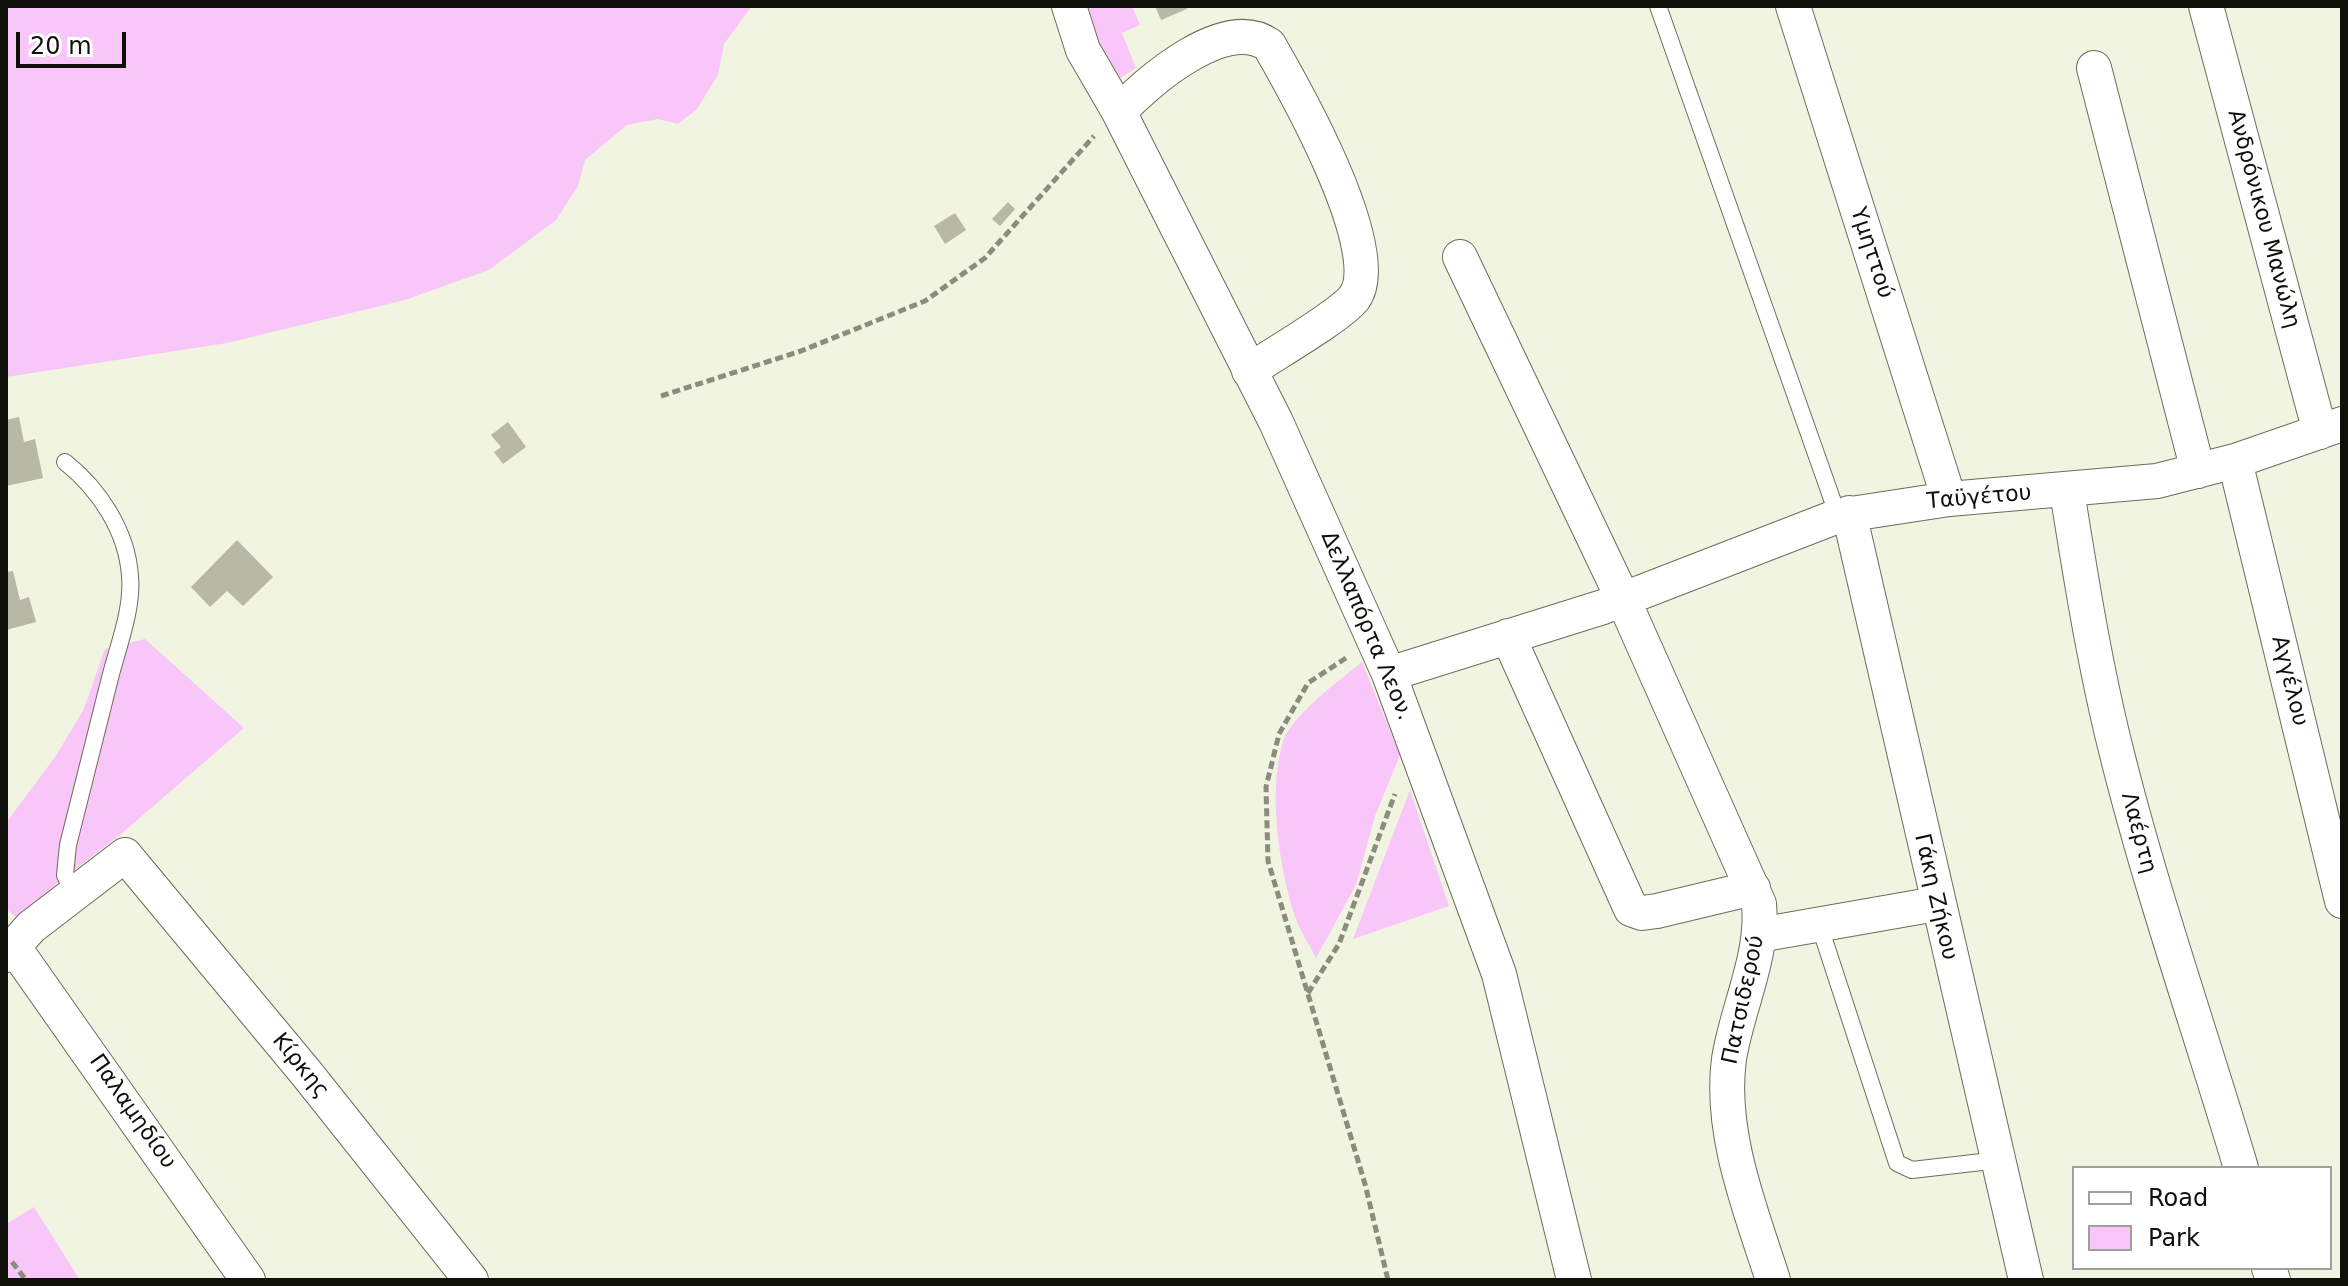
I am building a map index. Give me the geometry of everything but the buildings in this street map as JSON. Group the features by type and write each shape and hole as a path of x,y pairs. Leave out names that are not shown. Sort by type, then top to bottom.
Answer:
{"street":[{"name":"Δελλαπόρτα Λεον.","path":"1069,6 1083,50 1119,112 1293,458 1389,674 1499,974 1574,1280"},
{"name":"Υμηττού","path":"1793,6 1949,499"},
{"name":"Ανδρόνικου Μανώλη","path":"2206,6 2331,428"},
{"path":"1119,112 1144,85 1187,56 1237,39 1263,40 1269,45 1304,106 1349,207 1360,242 1362,282 1347,306 1249,371"},
{"path":"2094,68 2198,471"},
{"path":"1460,257 1623,599"},
{"name":"Ταϋγέτου","path":"1389,674 1623,599 1844,514 1949,499 2130,485 2235,461 2331,428"},
{"name":"Αγγέλου","path":"2235,461 2342,901"},
{"name":"Λαέρτη","path":"2067,491 2089,621 2117,756 2181,983 2240,1166"},
{"name":"Γάκη Ζήκου","path":"1844,514 2026,1280"},
{"name":"Πατσιδερού","path":"1623,599 1759,904 1759,935 1733,1041 1728,1101 1741,1175 1773,1280"},
{"path":"1508,636 1631,909 1642,913 1657,911 1753,888"},
{"name":"Κίρκης","path":"73,893 125,855 307,1074 471,1280"},
{"path":"10,950 73,893"},
{"path":"1759,935 1936,904"},
{"name":"Παλαμηδίου","path":"10,950 248,1280"}],"lane":[{"path":"1658,6 1844,514"},
{"path":"65,462 83,476 119,531 131,579 124,626 68,845 65,875 73,893"},
{"path":"1819,924 1897,1163 1912,1170 1999,1160"}],"path":[{"path":"661,396 801,351 925,301 985,258 1119,112"},
{"path":"1374,640 1308,683 1279,734 1266,787 1268,861 1365,1184 1388,1280"},
{"path":"1308,994 1339,944 1369,872 1385,815 1402,779 1424,767"},
{"path":"12,1262 26,1280"}],"green space":[{"path":"6,6 752,6 724,44 718,75 697,109 678,124 658,119 627,125 585,160 578,186 556,220 489,270 405,300 227,343 6,377"},
{"path":"1088,6 1132,6 1140,25 1122,33 1136,68 1117,80 1097,44"},
{"path":"145,639 244,728 121,834 55,885 20,920 6,909 6,823 55,757 83,711 105,649"},
{"path":"1362,662 1400,755 1375,816 1356,885 1316,958 1296,920 1284,873 1277,827 1279,759 1284,739 1297,719"},
{"path":"1410,790 1449,906 1353,939"},
{"path":"34,1207 80,1280 6,1280 6,1224"}]}
